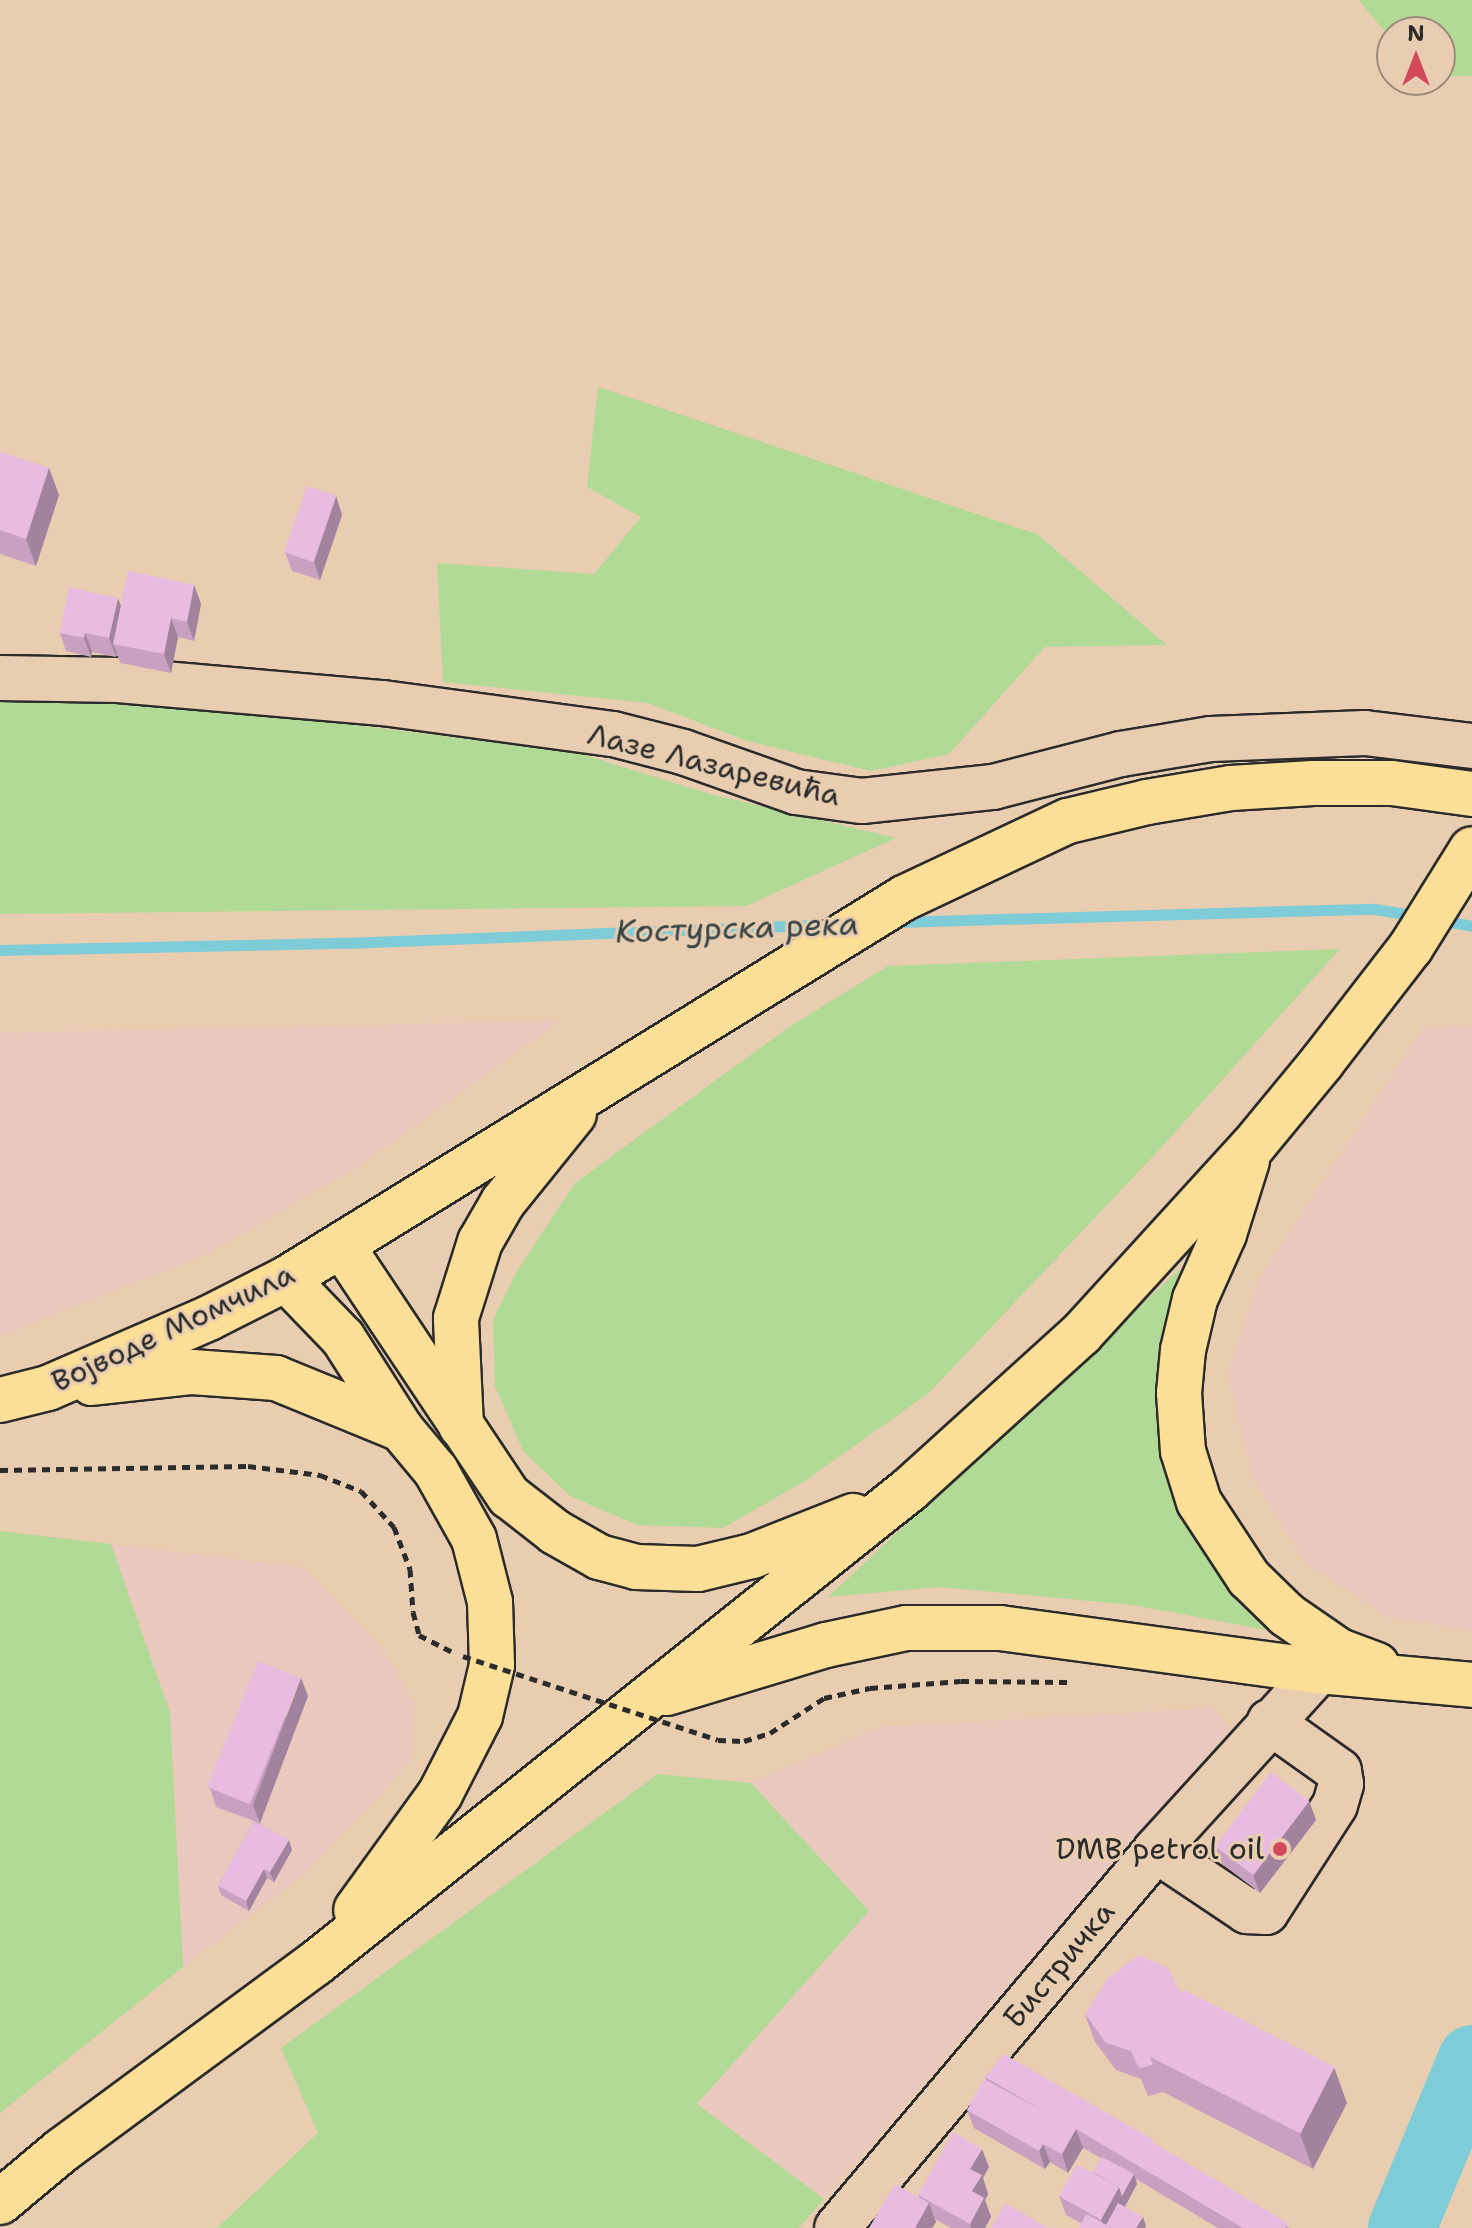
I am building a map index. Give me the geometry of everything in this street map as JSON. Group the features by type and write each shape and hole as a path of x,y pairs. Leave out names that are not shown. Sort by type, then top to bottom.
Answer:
{"main road":[{"name":"Војводе Момчила","path":"0,1400 48,1388 209,1318 286,1279 904,898 1068,821 1147,802 1231,788 1313,783 1392,783 1472,794"},
{"path":"0,2202 61,2151 316,1963 910,1489 1081,1334 1252,1147 1411,947 1468,855"},
{"path":"461,1429 456,1318 480,1242 503,1202 596,1087"},
{"path":"1252,1147 1224,1234 1195,1299 1183,1350 1179,1393 1183,1451 1199,1502 1249,1578 1287,1615 1339,1651 1421,1681"},
{"path":"342,1246 461,1429 509,1496 577,1545 599,1557 636,1567 698,1569 752,1556 849,1518 910,1489"},
{"path":"286,1279 343,1338 401,1429 436,1471 474,1539 490,1602 492,1665 480,1716 440,1794 316,1963"},
{"path":"48,1388 192,1372 276,1378 401,1429"},
{"path":"645,1700 826,1645 906,1628 1000,1628 1319,1671 1472,1685"}],"street":[{"name":"Лазе Лазаревића","path":"0,678 118,680 383,703 613,734 683,752 796,792 862,801 993,787 1121,754 1211,739 1365,733 1472,746"},
{"name":"Бистричка","path":"837,2228 1156,1850 1319,1671"},
{"path":"1156,1850 1247,1911 1266,1912 1335,1805 1341,1784 1339,1771 1270,1722"}],"path":[{"path":"0,1470 248,1466 320,1475 361,1491 394,1527 410,1569 413,1612 419,1635 439,1648 718,1740 744,1741 770,1733 824,1698 870,1688 961,1681 1073,1682"}],"shaded area":[{"path":"560,1021 362,1164 207,1254 0,1336 0,1033"},
{"path":"1472,1025 1472,1630 1389,1617 1305,1562 1253,1478 1228,1375 1258,1281 1423,1028"},
{"path":"111,1544 302,1567 383,1649 416,1706 409,1762 371,1805 302,1876 183,1967 170,1713"},
{"path":"1212,1708 1230,1729 824,2199 697,2104 869,1911 751,1783 882,1727"}],"green space":[{"path":"1359,0 1472,0 1472,76 1456,76 1456,16 1376,16 1376,21"},
{"path":"598,387 1037,534 1167,645 1045,647 949,754 871,771 747,741 648,703 443,682 437,563 594,574 641,517 587,487"},
{"path":"0,694 259,713 578,753 710,794 896,838 746,906 0,914"},
{"path":"1340,949 1160,1149 929,1393 805,1481 723,1528 637,1525 570,1496 523,1451 495,1386 493,1320 517,1271 575,1183 789,1027 888,966"},
{"path":"1180,1269 1161,1355 1166,1430 1298,1636 1133,1605 940,1587 828,1597"},
{"path":"0,1531 111,1544 170,1713 183,1967 0,2113"},
{"path":"658,1774 751,1783 869,1911 697,2104 824,2199 799,2228 217,2228 318,2133 281,2048"}],"building":[{"path":"0,452 49,468 26,539 0,530"},
{"path":"307,486 336,496 314,562 284,552"},
{"path":"128,571 194,585 187,622 171,618 164,654 113,644"},
{"path":"69,587 118,598 109,638 85,633 84,638 60,633"},
{"path":"258,1661 301,1678 250,1804 207,1787"},
{"path":"1271,1772 1309,1801 1253,1875 1215,1846"},
{"path":"254,1821 289,1840 270,1872 264,1869 246,1901 218,1886"},
{"path":"1139,1955 1168,1968 1183,1993 1150,2057 1153,2065 1139,2068 1131,2051 1106,2043 1085,2014 1108,1978"},
{"path":"1184,1990 1335,2067 1301,2134 1150,2057"},
{"path":"1004,2054 1154,2140 1152,2142 1288,2223 1285,2228 1243,2228 1076,2129 1062,2154 1043,2144 1039,2151 967,2110 984,2079 1049,2114 985,2077"},
{"path":"953,2132 982,2149 970,2169 982,2175 972,2191 984,2198 970,2224 918,2195"},
{"path":"1102,2157 1134,2174 1122,2196 1119,2187 1093,2172"},
{"path":"1077,2164 1119,2187 1101,2220 1059,2196"},
{"path":"895,2184 929,2203 915,2228 869,2228"},
{"path":"1005,2203 1048,2228 991,2228"},
{"path":"1118,2203 1143,2217 1136,2228 1106,2225"},
{"path":"1086,2214 1112,2228 1079,2228"}],"waterway":[{"name":"Костурска река","path":"896,922 1374,909 1418,916"},
{"name":"Костурска река","path":"1439,920 1472,926"},
{"name":"Костурска река","path":"0,950 345,943 831,924"},
{"path":"1402,2228 1472,2059"},
{"path":"1398,2228 1405,2222"}],"place":[{"name":"DMB petrol oil","path":"1280,1849"}]}
